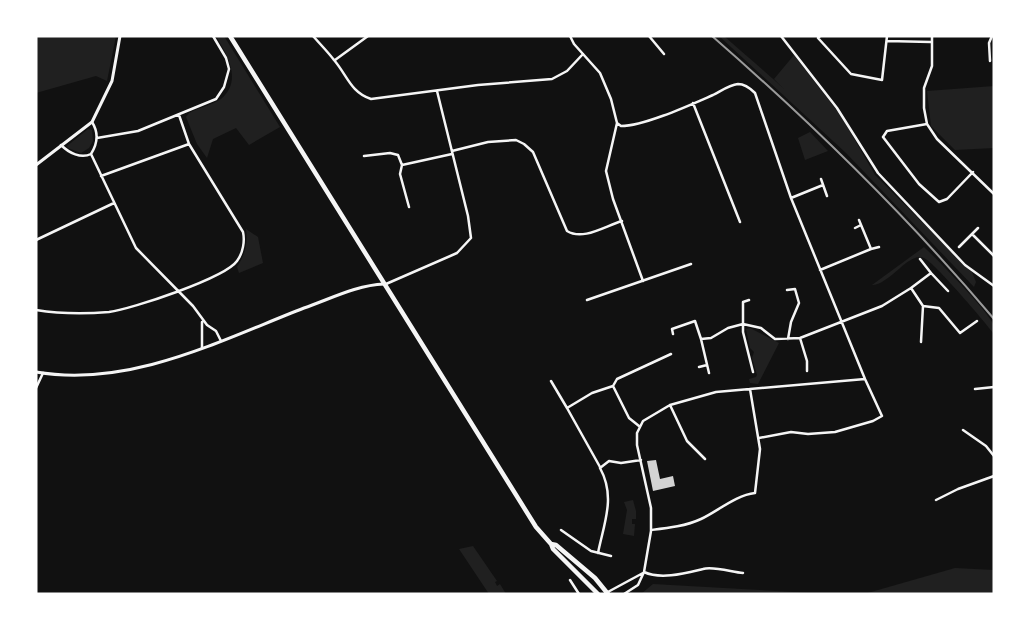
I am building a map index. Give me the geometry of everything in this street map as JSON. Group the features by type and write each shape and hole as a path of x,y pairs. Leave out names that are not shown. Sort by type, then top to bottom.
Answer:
{"main road":[{"path":"230,36 460,408 536,527 551,544 553,550 598,594"},
{"path":"551,544 556,545 588,571 607,593"}],"street":[{"path":"36,165 92,122 112,81 120,36"},
{"path":"97,138 138,131 216,99 224,87 229,69 226,58 213,36"},
{"path":"313,36 334,60 354,91 371,100 496,83 552,79 573,66 584,54"},
{"path":"334,60 368,36"},
{"path":"570,36 602,78 617,123 606,170 613,199 643,281"},
{"path":"649,36 664,54"},
{"path":"781,36 837,108 878,173 965,265 994,286"},
{"path":"819,37 851,74 882,80 887,36"},
{"path":"932,36 932,66 924,88 924,108 928,124 937,139 994,194"},
{"path":"990,60 988,43 992,36"},
{"path":"887,41 931,42"},
{"path":"617,123 621,126 628,126 741,84 755,93 791,198 864,379 882,416 873,421 834,432 808,434 791,432 759,438"},
{"path":"36,372 82,375 122,371 153,365 371,284 384,284 457,253 471,238 468,216 437,91"},
{"path":"693,103 740,222"},
{"path":"36,310 73,314 110,312 128,308 231,268 238,260 245,241 239,225 189,144 179,115"},
{"path":"61,145 74,154 86,157 91,154 97,138 96,128 92,122"},
{"path":"928,124 887,132 883,137 919,184 939,202 947,199 973,172"},
{"path":"402,165 488,142 516,140 533,152 567,231 572,234 582,235 622,222"},
{"path":"101,176 189,144"},
{"path":"364,156 390,152 398,154 402,165 400,174 409,207"},
{"path":"91,154 136,248 178,290 202,320 216,331 221,341"},
{"path":"821,179 827,196"},
{"path":"791,198 823,185"},
{"path":"36,240 114,203"},
{"path":"859,220 871,249"},
{"path":"854,228 861,225"},
{"path":"959,247 978,228"},
{"path":"972,234 994,256"},
{"path":"820,270 879,247"},
{"path":"920,259 948,291"},
{"path":"587,300 691,264"},
{"path":"701,339 711,338 728,328 743,324 761,328 776,339 800,338 882,306 931,272"},
{"path":"910,288 923,306 921,342"},
{"path":"787,290 795,289 800,303 791,322 788,339"},
{"path":"749,300 743,302 743,324 753,372"},
{"path":"923,306 939,308 960,333 977,321"},
{"path":"202,320 202,348"},
{"path":"673,334 672,329 695,321 709,373"},
{"path":"800,338 807,361 807,371"},
{"path":"567,408 592,393 612,386 617,379 671,354"},
{"path":"699,367 707,366"},
{"path":"36,388 43,373"},
{"path":"639,426 670,405 716,392 864,379"},
{"path":"551,381 607,482 609,497 598,553"},
{"path":"612,386 629,418 639,426"},
{"path":"975,389 994,387"},
{"path":"650,530 672,528 698,520 743,495 755,493 760,449 750,389"},
{"path":"670,405 687,441 705,459"},
{"path":"624,594 638,585 644,572 650,530 651,508 637,446 639,426"},
{"path":"963,430 986,446 994,456"},
{"path":"600,468 609,461 621,463 641,460"},
{"path":"936,500 958,488 994,476"},
{"path":"561,530 584,548 611,556"},
{"path":"644,572 650,575 691,573 703,568 743,573"},
{"path":"607,593 644,572"},
{"path":"570,580 579,594"}],"shaded area":[{"path":"36,36 116,36 107,81 96,76 36,93"},
{"path":"216,36 224,36 280,127 249,145 236,128 213,139 207,158 197,144 186,117 189,113 221,99 228,92 231,84 231,68 225,51"},
{"path":"719,36 724,36 785,90 774,79 794,55 841,116 875,175 972,272 976,282 974,287 846,153"},
{"path":"994,86 994,148 955,150 931,126 927,91"},
{"path":"88,129 92,130 93,141 89,148 81,153 68,148 67,146"},
{"path":"810,132 828,151 805,160 798,138"},
{"path":"246,229 258,237 263,263 239,273 237,267 245,249"},
{"path":"924,247 983,310 994,326 994,334 948,281 924,258 912,259 885,280 872,285"},
{"path":"750,328 779,343 758,384 750,383 749,379 757,375 752,358 754,352 750,348 746,329"},
{"path":"633,500 636,511 636,519 632,519 632,524 635,524 634,536 623,534 627,510 624,502"},
{"path":"473,546 497,581 495,582 497,586 500,584 506,594 489,594 459,549"},
{"path":"955,568 994,570 994,594 864,594"},
{"path":"653,584 829,594 641,594"}],"building":[{"path":"656,460 660,479 673,476 675,486 653,491 647,461"}],"railway":[{"path":"712,36 787,103 859,172 928,244 994,319"}]}
